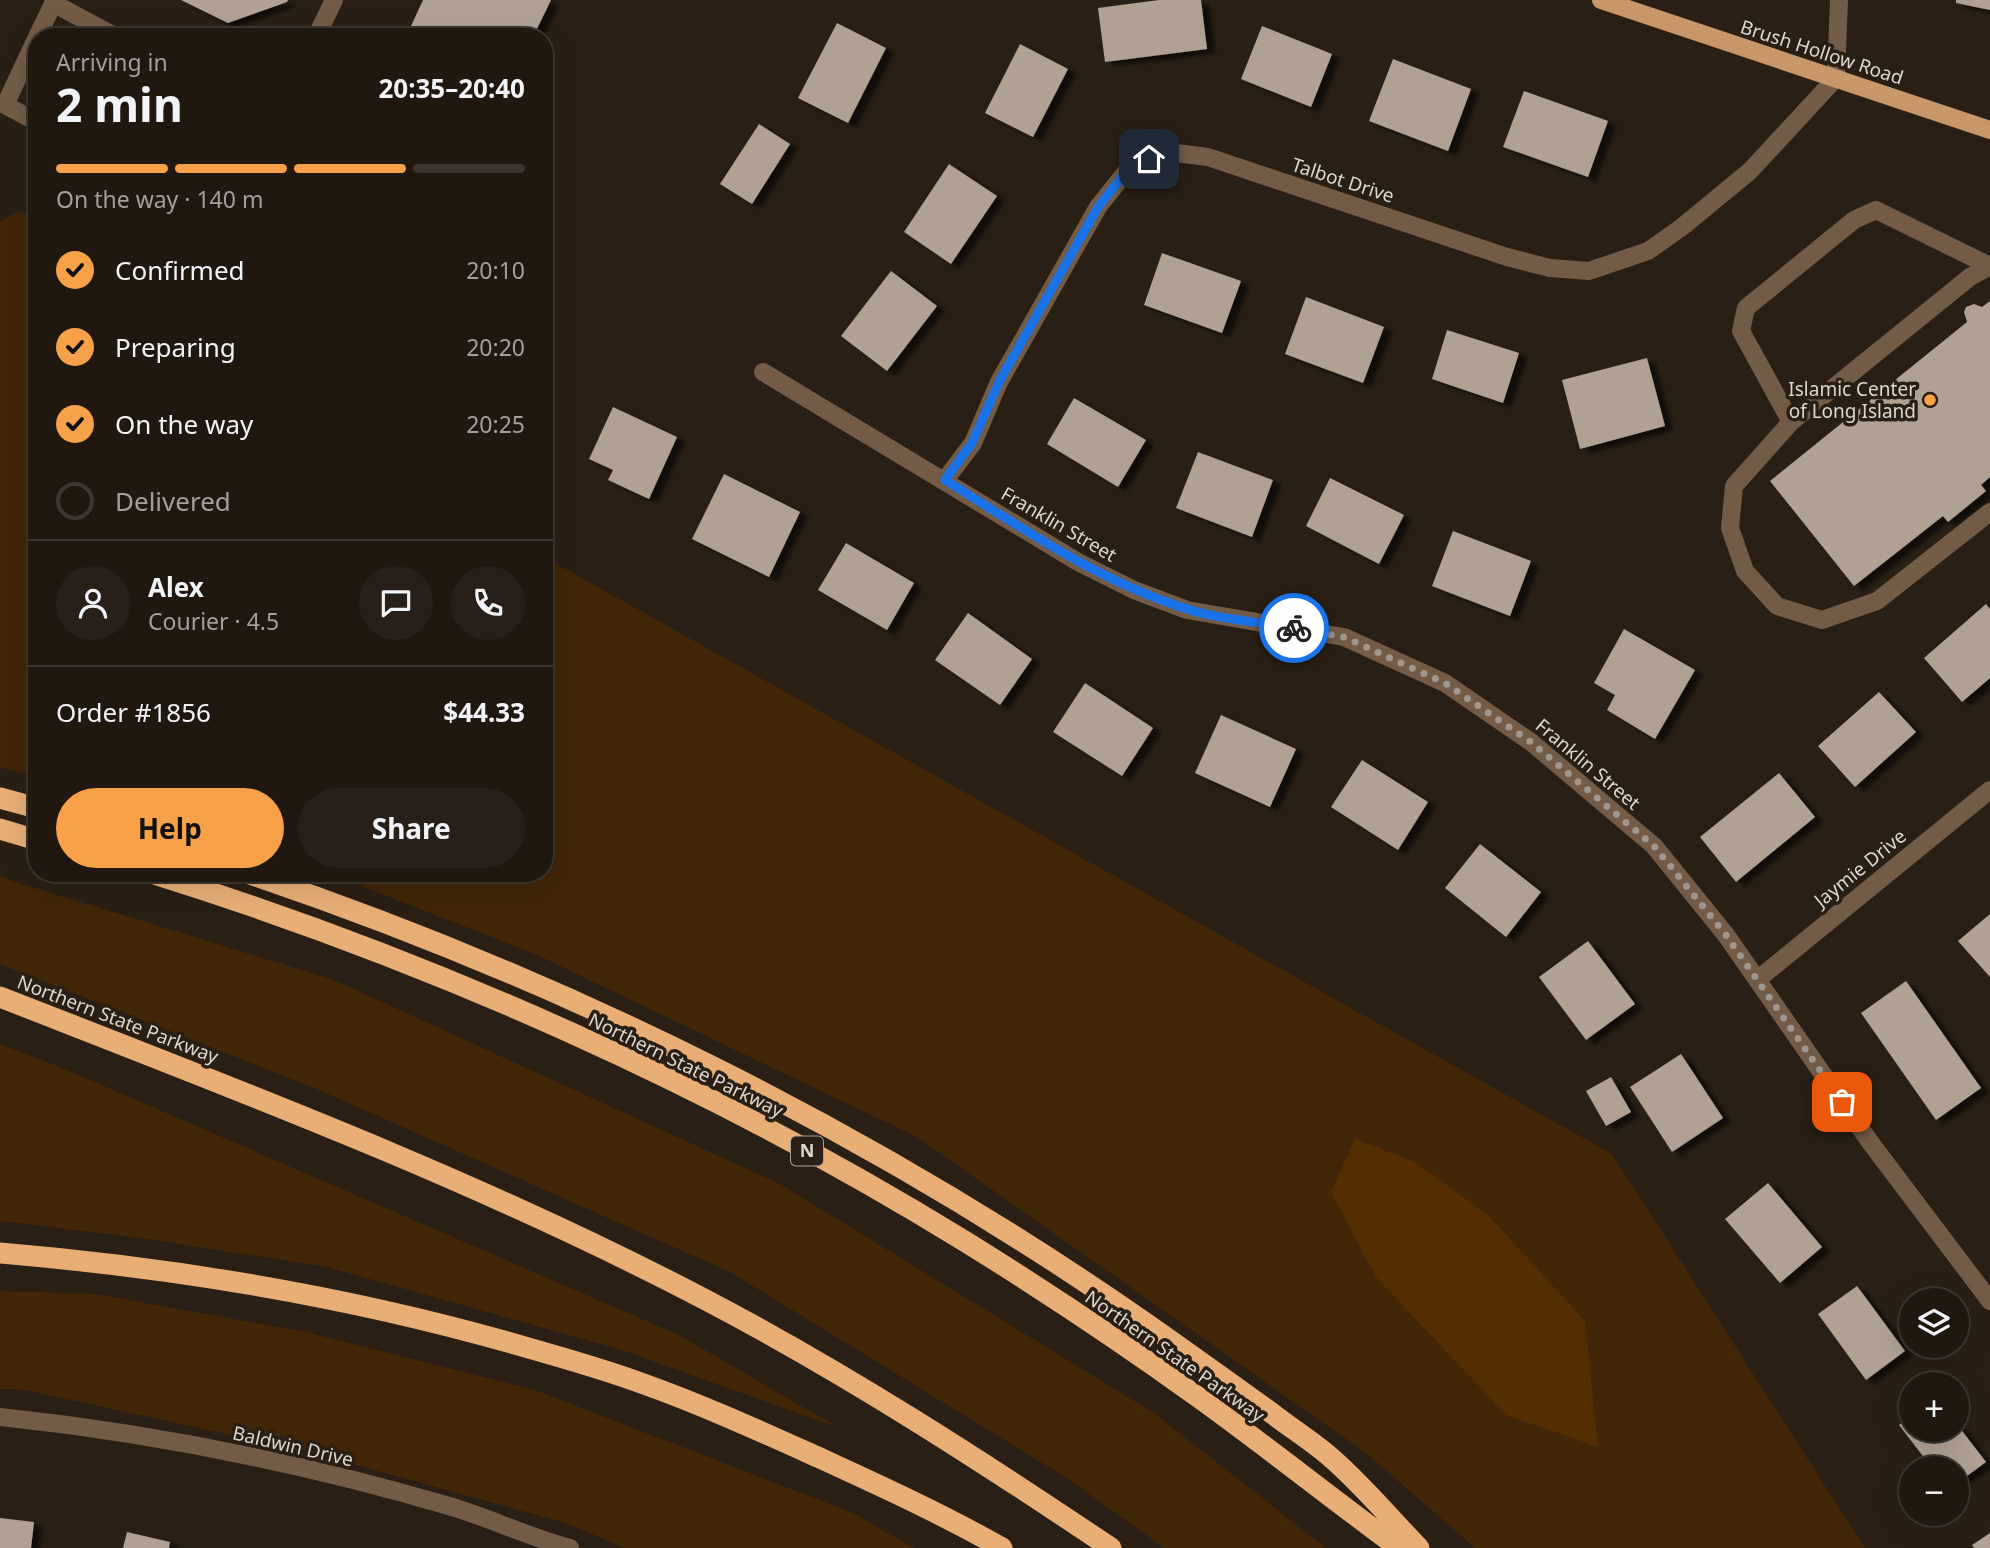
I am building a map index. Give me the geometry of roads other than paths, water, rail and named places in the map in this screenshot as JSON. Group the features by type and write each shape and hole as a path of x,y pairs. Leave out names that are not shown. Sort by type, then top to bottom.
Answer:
{"highway":[{"path":"0,798 28,806"},
{"path":"0,829 28,837"},
{"name":"Northern State Parkway","path":"180,882 313,929 476,993 603,1048 738,1114 850,1175 965,1242 1080,1316 1199,1398 1399,1548"},
{"path":"271,882 439,944 593,1009 745,1083 899,1167 1046,1256 1259,1404 1329,1456 1419,1548"},
{"name":"Northern State Parkway","path":"0,997 207,1078 447,1177 670,1282 892,1406 1010,1480 1111,1548"},
{"path":"0,1253 122,1265 244,1282 443,1323 641,1382 877,1484 1002,1548"}],"main road":[{"name":"Brush Hollow Road","path":"1601,0 1990,130"}],"street":[{"path":"320,28 334,0"},
{"path":"1836,79 1839,0"},
{"path":"41,28 54,1 100,28"},
{"path":"28,56 5,105 28,117"},
{"name":"Talbot Drive","path":"945,480 972,443 999,382 1098,207 1125,173 1149,159 1168,152 1208,157 1507,257 1550,268 1589,271 1648,251 1682,227 1750,170 1836,79"},
{"path":"1791,422 1741,331 1746,308 1854,220 1876,210 1990,266"},
{"path":"1990,266 1970,277 1791,422 1734,486 1731,528 1745,571 1777,606 1822,620 1877,601 1990,512"},
{"name":"Franklin Street","path":"763,372 1078,562 1134,590 1187,610 1344,637 1445,683 1531,742 1654,846 1726,935 1870,1142 1990,1301"},
{"name":"Jaymie Drive","path":"1757,979 1990,790"},
{"name":"Baldwin Drive","path":"0,1417 69,1424 256,1457 451,1507 538,1544 570,1548"}],"place":[{"name":"Islamic Center of Long Island","path":"1930,400"}]}
